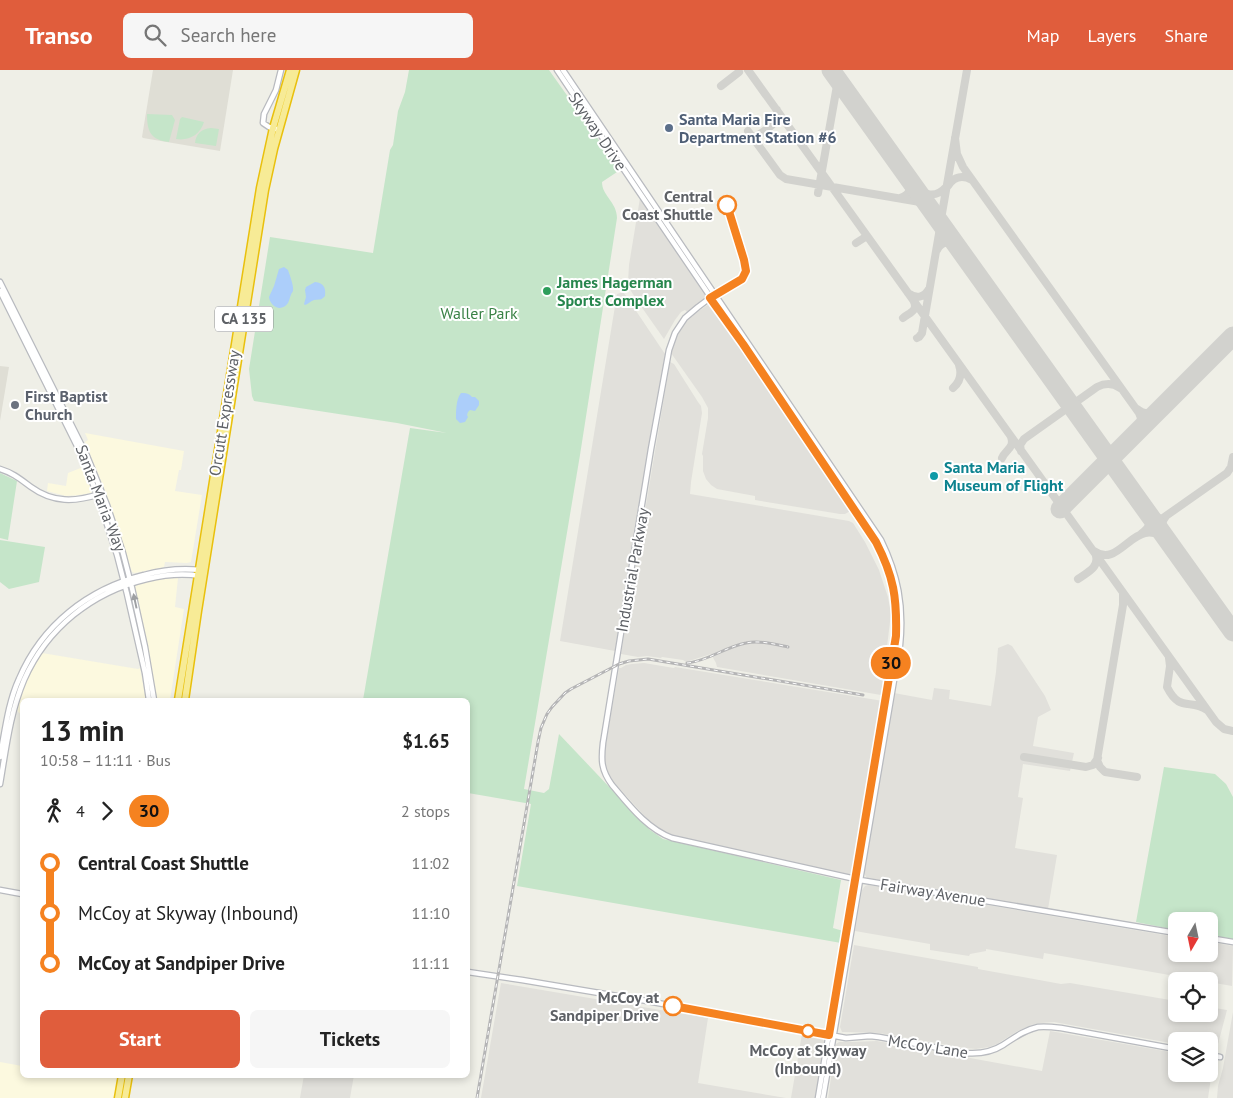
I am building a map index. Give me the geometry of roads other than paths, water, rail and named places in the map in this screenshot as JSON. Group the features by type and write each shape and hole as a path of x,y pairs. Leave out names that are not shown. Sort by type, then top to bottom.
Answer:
{"highway":[{"name":"Orcutt Expressway","path":"178,698 265,190 276,129 290,70"},
{"name":"Orcutt Expressway","path":"276,129 296,70"},
{"name":"Orcutt Expressway","path":"185,698 201,573"},
{"path":"118,1098 121,1078"},
{"path":"125,1098 128,1078"}],"main road":[{"path":"276,129 265,125 263,118 276,90 281,70"},
{"name":"Skyway Drive","path":"557,70 876,542 884,557 893,584 896,636 831,1035 818,1098"},
{"name":"Skyway Drive","path":"563,70 872,526 881,540 894,570 901,600 901,638 857,880"},
{"name":"Santa Maria Way","path":"0,282 84,451 123,553 145,647 154,698"},
{"name":"Santa Maria Way","path":"0,291 100,494 143,663 148,698"},
{"name":"Industrial Parkway","path":"662,835 643,819 612,785 604,771 601,757 669,350 675,333 685,318 710,298"},
{"path":"0,469 15,475 38,492 54,498 74,500 100,494"},
{"path":"0,757 8,714 18,680 33,653 54,626 73,608 99,591 153,572 167,570 201,573"},
{"path":"0,784 12,715 24,681 45,643 75,613 124,583"},
{"name":"Fairway Avenue","path":"662,835 857,880 1168,932"},
{"path":"0,890 20,894"},
{"path":"1218,940 1233,942"},
{"name":"McCoy Lane","path":"470,972 629,998 831,1035 854,1038 879,1037 966,1053 978,1054 990,1051 1025,1032 1039,1027 1061,1028 1168,1048"},
{"name":"Skyway Drive","path":"823,1098 831,1035"}],"water":[{"path":"284,267 288,270 293,291 288,303 279,308 271,303 269,297 279,269"},
{"path":"315,282 324,286 325,296 305,305 306,287"},
{"path":"461,393 467,393 475,397 479,401 479,405 475,411 470,410 468,412 465,422 460,423 456,419 456,412 457,402"}],"railway":[{"path":"687,663 702,660 738,645 751,642 788,647"},
{"path":"477,1098 541,728 547,714 565,693 619,664 648,659 863,695"}],"place":[{"name":"Santa Maria Fire Department Station #6","path":"669,128"},
{"name":"Central Coast Shuttle","path":"727,205"},
{"name":"James Hagerman Sports Complex","path":"547,291"},
{"name":"First Baptist Church","path":"15,405"},
{"name":"Santa Maria Museum of Flight","path":"934,476"},
{"name":"McCoy at Sandpiper Drive","path":"673,1006"},
{"name":"McCoy at Skyway (Inbound)","path":"808,1031"}],"park label":[{"name":"Waller Park","path":"479,313"}]}
